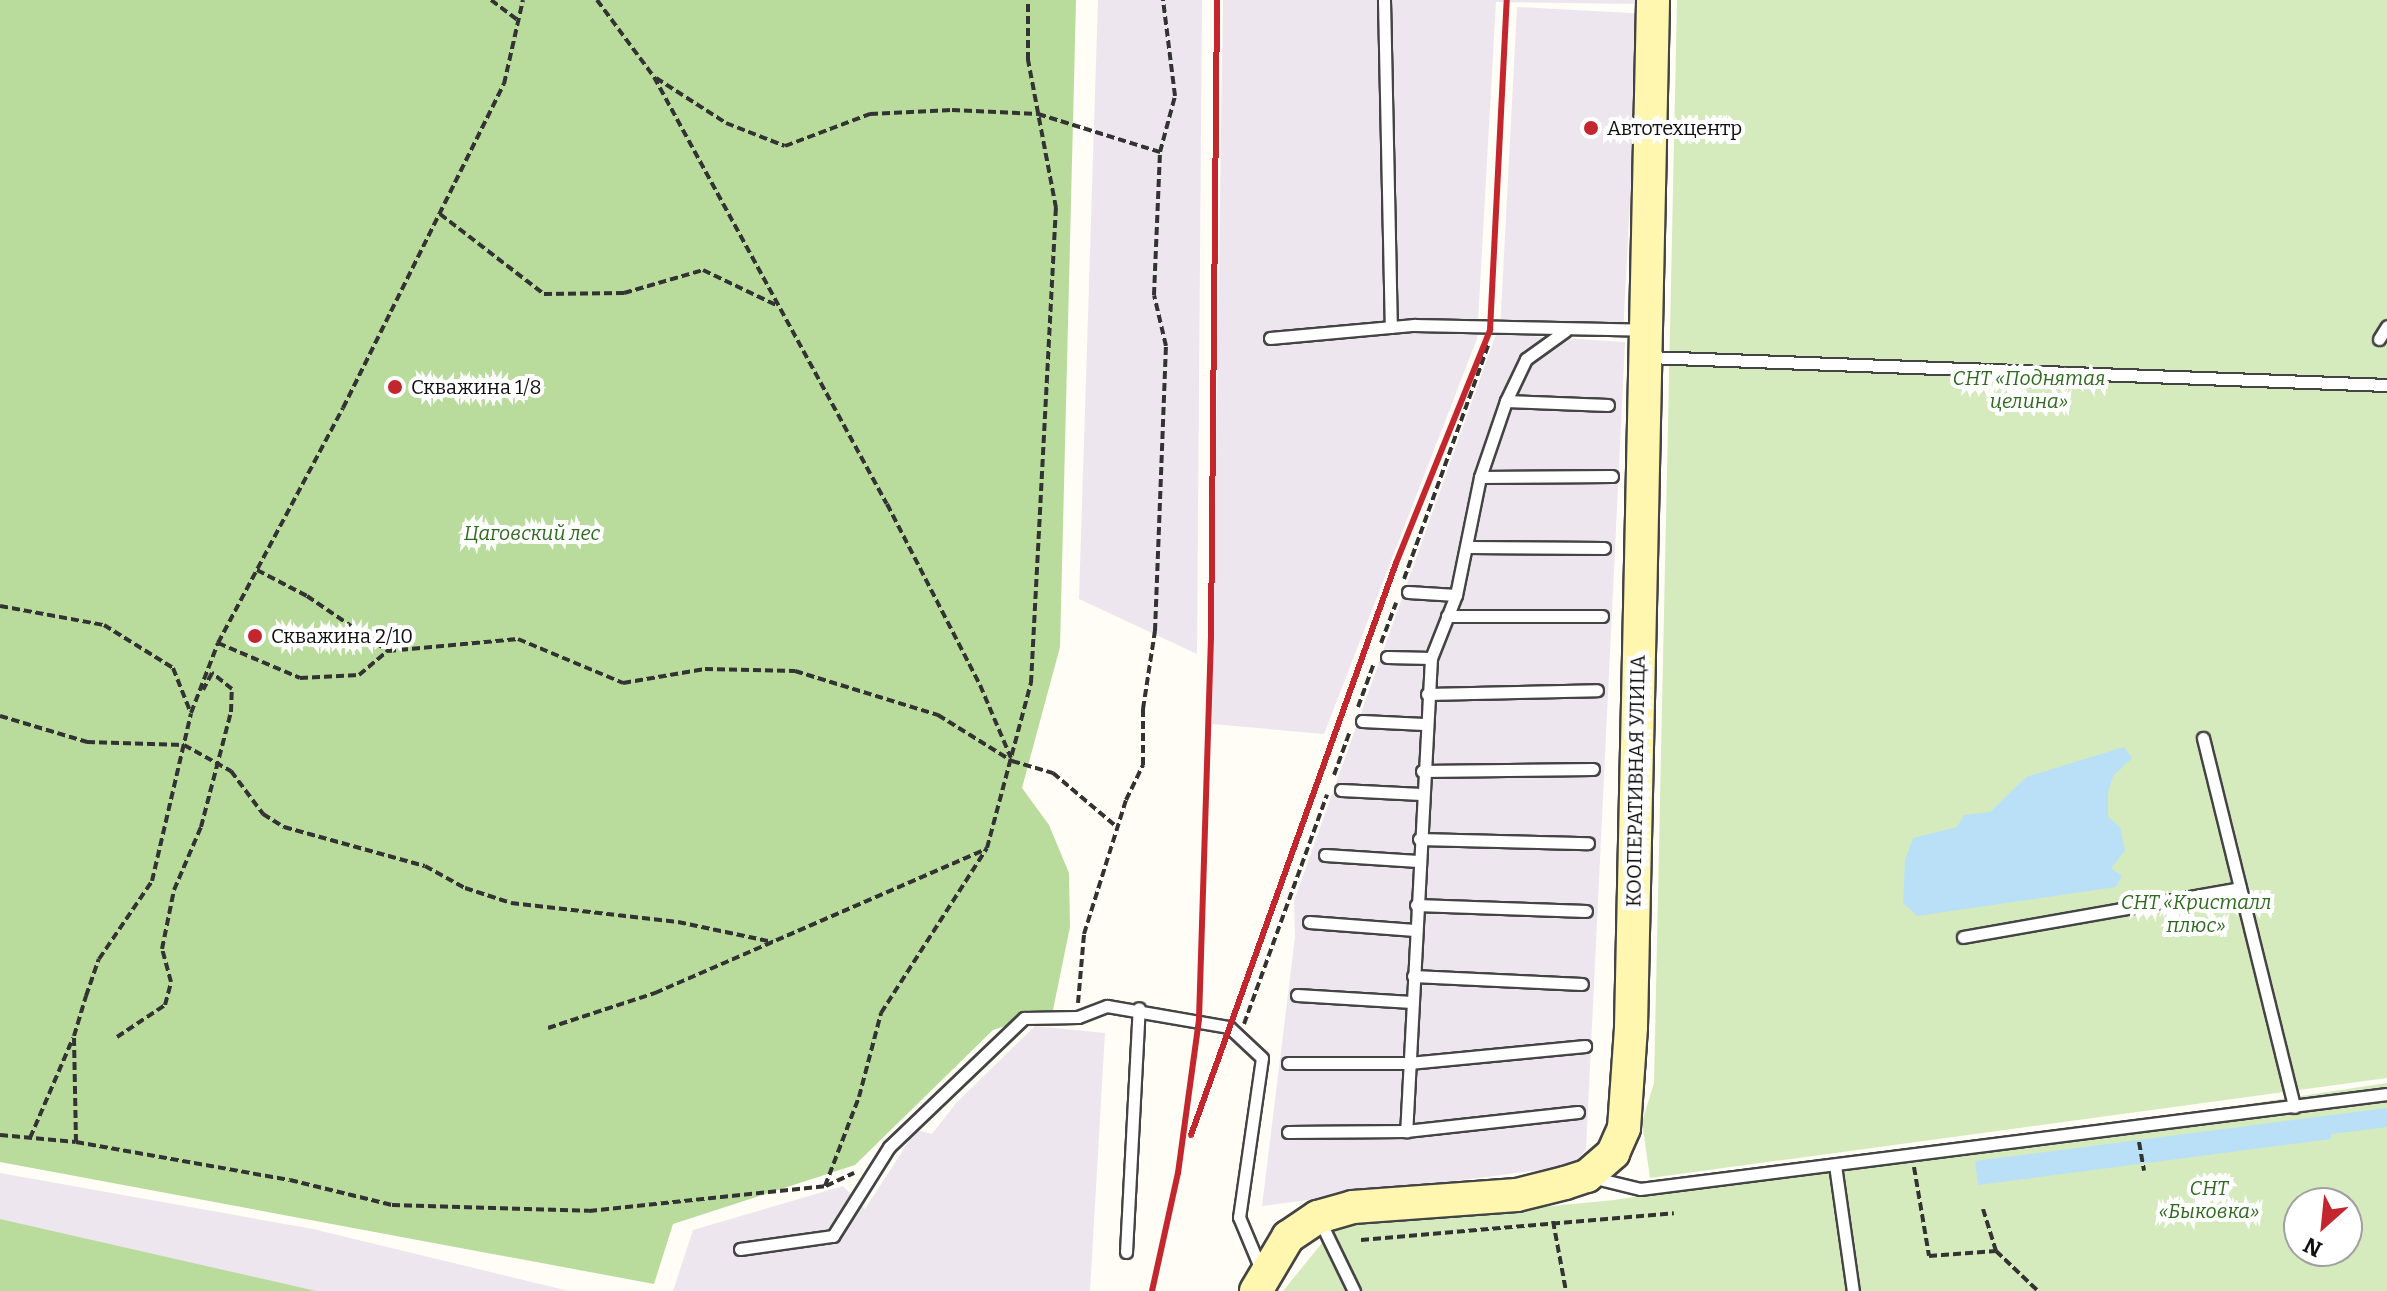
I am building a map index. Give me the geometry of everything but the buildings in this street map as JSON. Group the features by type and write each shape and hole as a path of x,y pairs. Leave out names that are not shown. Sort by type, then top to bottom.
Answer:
{"main road":[{"name":"КООПЕРАТИВНАЯ УЛИЦА","path":"1587,1176 1613,1153 1628,1102 1653,0"},
{"path":"1259,1282 1288,1237 1318,1217 1353,1207 1517,1195 1587,1176"}],"lane":[{"path":"1384,0 1391,327"},
{"path":"2379,339 2387,326"},
{"path":"1270,338 1391,327 1565,331 1646,344 2387,385"},
{"path":"1406,1131 1424,724 1431,658 1456,595 1480,477 1506,401 1526,359 1565,331"},
{"path":"1506,401 1608,405"},
{"path":"1480,477 1612,476"},
{"path":"1468,547 1604,548"},
{"path":"1405,588 1456,595"},
{"path":"1447,616 1602,616"},
{"path":"1387,657 1431,658"},
{"path":"1427,694 1597,690"},
{"path":"1362,721 1424,724"},
{"path":"2203,738 2294,1107"},
{"path":"1422,771 1593,769"},
{"path":"1341,790 1421,794"},
{"path":"1419,839 1588,843"},
{"path":"1325,855 1418,861"},
{"path":"1963,937 2240,888"},
{"path":"1416,905 1586,911"},
{"path":"1309,922 1415,930"},
{"path":"1413,976 1582,984"},
{"path":"1297,995 1412,1002"},
{"path":"740,1249 833,1236 878,1162 912,1121 1024,1018 1078,1017 1107,1006 1139,1008 1241,1034 1262,1058 1239,1217 1259,1282"},
{"path":"1126,1252 1139,1008"},
{"path":"1288,1063 1409,1063 1585,1046"},
{"path":"1587,1176 1640,1189 2387,1094"},
{"path":"1288,1132 1406,1131 1578,1112"},
{"path":"1835,1165 1853,1291"},
{"path":"1318,1217 1354,1291"}],"path":[{"path":"491,0 518,20"},
{"path":"30,1138 74,1036 99,959 152,881 191,713 218,643 504,84 523,0"},
{"path":"597,0 654,77 779,306 909,546 980,685 1012,761"},
{"path":"825,1186 859,1097 881,1013 987,848 1031,683 1056,208 1028,60 1028,0"},
{"path":"1078,1017 1084,934 1118,828 1143,765 1143,709 1155,631 1166,346 1154,295 1160,152 1175,96 1163,0"},
{"path":"654,77 726,123 785,146 870,114 952,110 1038,114 1160,152"},
{"path":"440,214 544,294 624,293 703,270 779,306"},
{"path":"1405,588 1494,329"},
{"path":"257,570 355,626 388,651"},
{"path":"1241,1034 1397,599"},
{"path":"0,606 104,625 173,668 191,713"},
{"path":"218,643 300,678 359,675 388,651 518,639 623,683 705,669 795,671 938,715 1012,761 1053,773 1118,828"},
{"path":"117,1037 165,1005 171,982 162,949 174,890 201,827 219,766 232,689 212,673 196,702"},
{"path":"0,716 87,742 184,745 231,771 263,814 284,827 425,866 500,900 678,922 773,942"},
{"path":"548,1028 655,993 987,848"},
{"path":"74,1036 76,1142"},
{"path":"0,1135 76,1142 290,1180 392,1205 589,1211 825,1186 878,1162"},
{"path":"2138,1137 2144,1171"},
{"path":"1912,1155 1929,1256 1996,1251"},
{"path":"1983,1209 1996,1251 2038,1291"},
{"path":"1361,1240 1553,1221 1674,1213"},
{"path":"1553,1221 1566,1291"}],"shaded area":[{"path":"1098,0 1202,0 1197,654 1079,599"},
{"path":"1223,0 1640,0 1640,4 1496,2 1477,339 1324,734 1212,724"},
{"path":"1517,7 1640,13 1623,330 1500,324"},
{"path":"1496,334 1625,342 1586,1150 1571,1166 1262,1206 1295,937 1294,901"},
{"path":"1035,1026 1105,1033 1090,1291 673,1291 693,1230 843,1186 865,1209 916,1130 932,1134 956,1103"},
{"path":"0,1173 313,1229 569,1291 0,1291"}],"green space":[{"name":"Цаговский лес","path":"0,0 1076,0 1060,647 1022,788 1049,825 1069,873 1070,927 1053,1010 993,1030 855,1165 673,1224 654,1284 0,1162"},
{"name":"СНТ «Поднятая целина»","path":"1677,0 2387,0 2387,1078 1650,1178 1642,1122 1654,1083"},
{"name":"СНТ «Быковка»","path":"2387,1083 2387,1291 1283,1291 1335,1227 1614,1200"},
{"path":"0,1219 316,1291 0,1291"}],"water":[{"path":"2124,747 2132,758 2113,776 2108,793 2108,817 2120,827 2125,851 2111,868 2122,876 2116,887 1917,916 1903,903 1905,860 1913,838 1957,827 1964,815 1990,812 2026,777"},
{"path":"2387,1108 2387,1127 2331,1134 2331,1139 1978,1185 1975,1161"}],"railway":[{"path":"1152,1291 1178,1173 1199,1019 1211,637 1217,0"},
{"path":"1191,1135 1396,563 1490,330 1507,0"}],"place":[{"name":"Автотехцентр","path":"1591,128"},
{"name":"Скважина 1/8","path":"395,387"},
{"name":"Скважина 2/10","path":"255,636"}],"park label":[{"name":"СНТ «Кристалл плюс»","path":"2196,914"}]}
